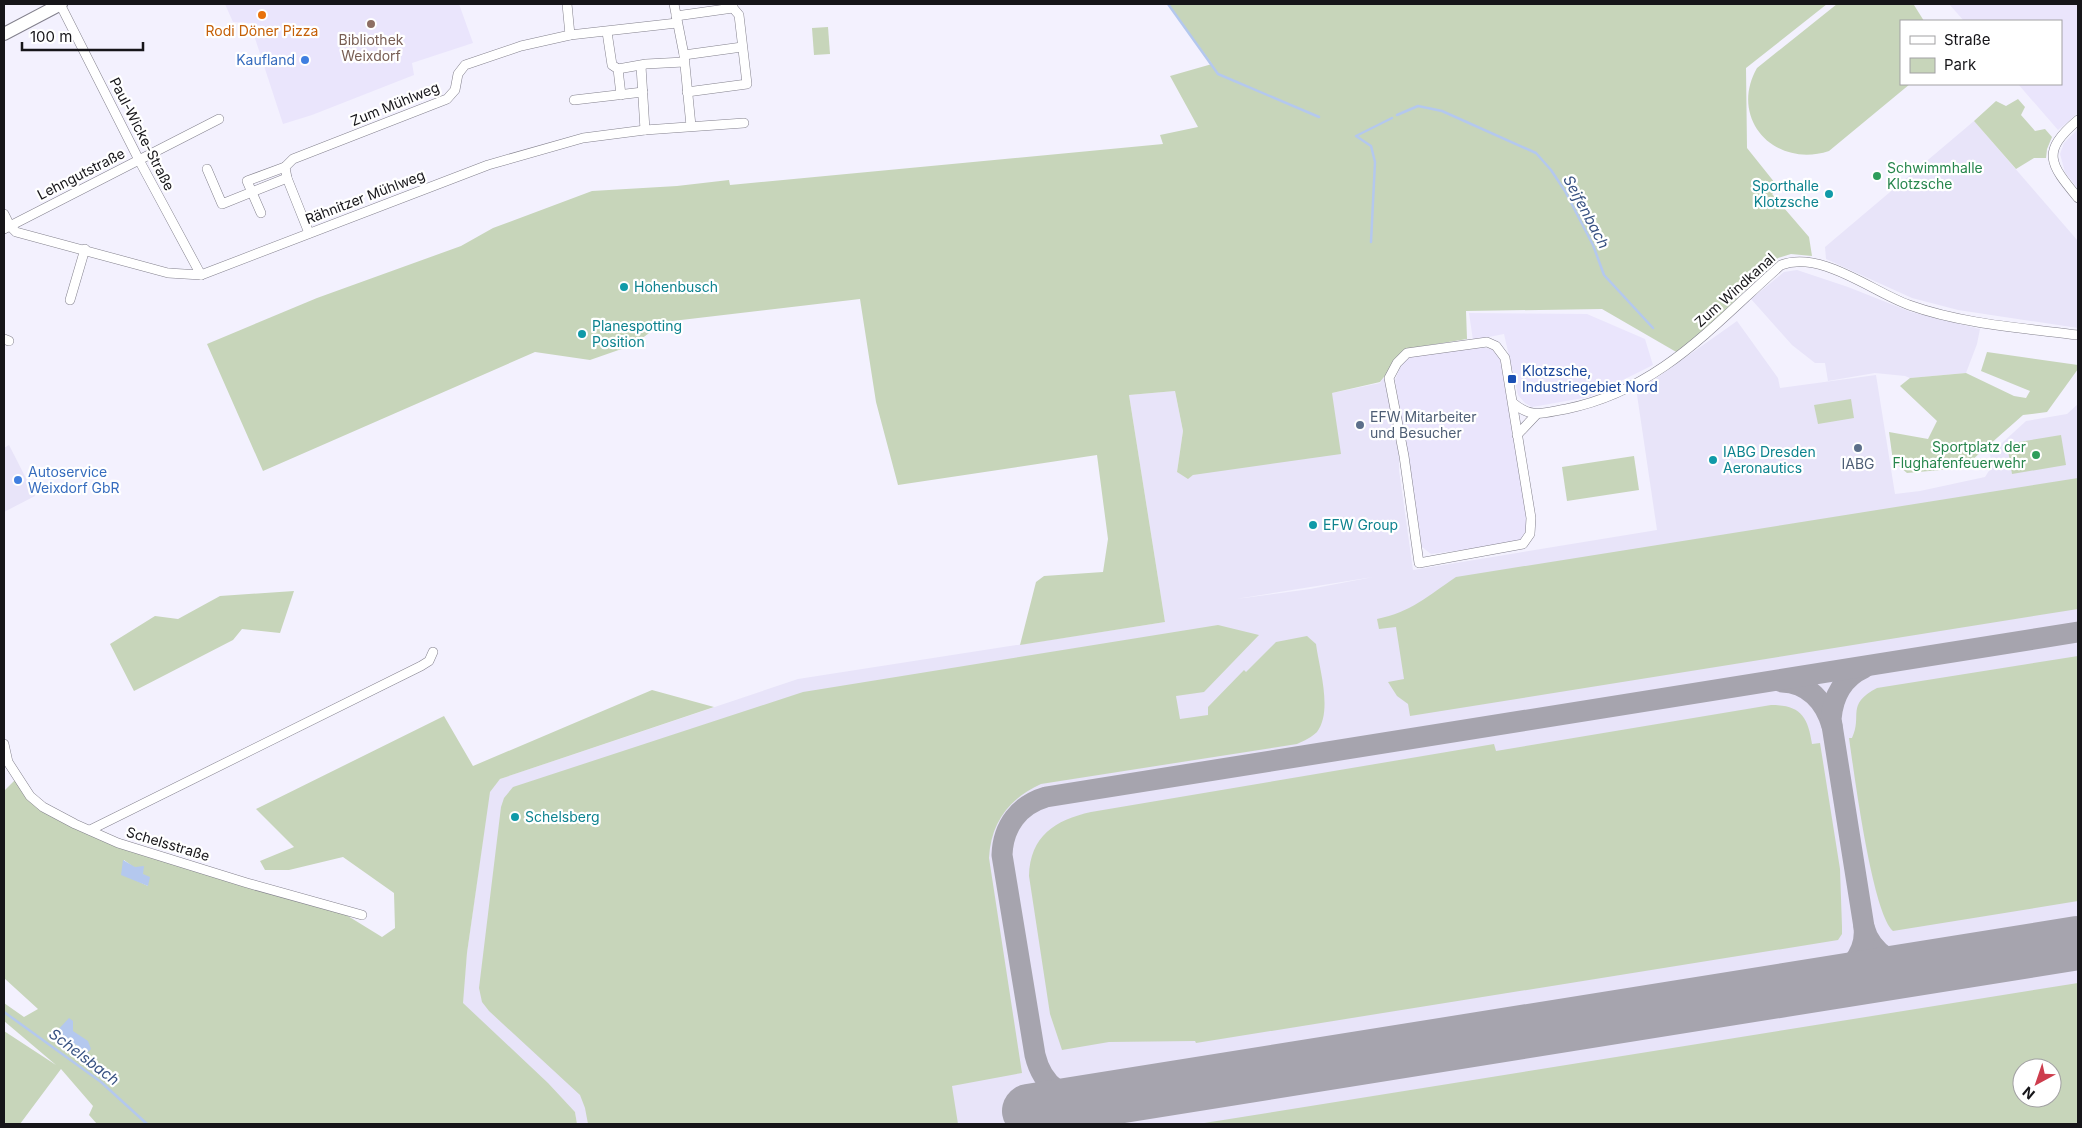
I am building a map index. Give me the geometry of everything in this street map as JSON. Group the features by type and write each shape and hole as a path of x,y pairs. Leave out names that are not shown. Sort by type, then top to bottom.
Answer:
{"main road":[{"path":"4,34 61,4"}],"street":[{"name":"Paul-Wicke-Straße","path":"61,4 139,160 201,275"},
{"path":"567,4 570,35"},
{"path":"674,4 684,58 691,126"},
{"path":"687,92 747,84 739,15 733,6"},
{"name":"Zum Mühlweg","path":"252,192 247,181 285,167 293,159 447,99 455,90 458,74 465,65 521,46 570,35 607,32 676,20 733,6"},
{"path":"607,32 612,65 618,69 742,47"},
{"path":"641,66 645,130"},
{"path":"618,69 621,95"},
{"path":"574,100 643,92"},
{"name":"Lehngutstraße","path":"7,228 219,119"},
{"path":"2078,120 2058,138 2053,155 2059,174 2078,198"},
{"name":"Rähnitzer Mühlweg","path":"7,228 168,273 201,275 488,165 583,138 645,130 744,123"},
{"path":"285,167 287,178 309,233"},
{"path":"207,169 222,204 287,178"},
{"path":"252,192 261,213"},
{"path":"4,214 7,228"},
{"path":"70,300 85,249"},
{"name":"Zum Windkanal","path":"1536,415 1605,398 1658,372 1696,343 1781,264 1792,260 1817,264 1899,301 1937,314 2014,328 2078,335"},
{"path":"1487,342 1496,346 1506,358 1518,435 1531,518 1530,534 1523,544 1419,563 1404,456 1389,378 1396,363 1407,353 1487,342"},
{"path":"1513,402 1520,409 1536,415 1518,435"},
{"path":"90,830 421,666 428,661 433,652"},
{"name":"Schelsstraße","path":"4,744 8,762 30,796 61,818 118,843 247,883 362,915"}],"shaded area":[{"path":"225,4 459,4 473,43 412,63 414,75 312,115 283,124 250,23 233,22"},
{"path":"1949,4 2078,4 2078,113 2058,130 2019,85 2062,85 2062,20 1963,20"},
{"path":"1974,121 2078,241 2078,328 1958,310 1912,298 1826,259 1825,247"},
{"path":"2078,129 2078,189 2065,172 2060,154 2064,143"},
{"path":"1797,270 1848,287 1911,312 1980,329 1977,344 1966,373 1910,378 1875,373 1828,381 1825,363 1815,363 1792,345 1751,299 1784,272"},
{"path":"1469,313 1587,314 1645,339 1653,365 1589,397 1532,407 1525,403 1518,395 1504,334 1473,340"},
{"path":"1737,321 1778,378 1780,388 1876,375 1895,494 1920,491 1985,477 1992,466 1990,454 2026,421 2067,414 2078,404 2078,1124 577,1124 575,1112 462,1003 489,792 500,779 798,679 1165,622 1129,395 1175,391 1183,431 1177,472 1188,478 1332,393 1380,383 1384,377 1399,449 1399,470 1413,570 1657,530 1636,388 1658,377","holes":["1373,577 1310,589 1236,599"]},
{"path":"1478,347 1492,349 1502,361 1528,521 1527,531 1524,538 1517,543 1431,554 1422,547 1395,380 1402,363 1411,356"},
{"name":"Autoservice Weixdorf GbR","path":"9,445 35,496 4,512 4,448"}],"green space":[{"path":"1168,4 1827,4 1746,68 1747,148 1779,188 1772,194 1809,237 1812,256 1791,254 1778,258 1694,341 1678,353 1602,309 1466,311 1467,339 1406,349 1380,382 1332,393 1341,454 1193,475 1188,479 1177,472 1183,431 1175,391 1129,395 1165,622 1020,645 1036,582 1044,576 1103,572 1108,539 1097,455 898,485 876,402 860,299 664,322 633,345 590,360 535,352 263,471 207,344 317,298 461,246 493,228 592,191 677,186 729,180 730,185 1163,144 1160,135 1198,127 1170,76 1212,64"},
{"path":"1837,4 1912,4 1923,20 1900,20 1900,85 1909,85 1829,151 1809,155 1791,153 1775,146 1762,135 1753,121 1748,105 1750,87 1757,68"},
{"path":"828,27 830,54 814,55 812,28"},
{"path":"2018,99 2025,107 2021,115 2035,131 2045,129 2052,137 2047,149 2046,158 2034,158 2016,169 1974,121 1996,101 2006,106"},
{"path":"1987,352 2078,365 2078,369 2047,412 2023,415 1963,468 1907,473 1893,461 1889,432 1928,439 1937,421 1900,386 1910,378 1966,373 2014,396 2026,398 2030,391 1981,371"},
{"path":"1851,399 1854,418 1818,424 1814,405"},
{"name":"Sportplatz der Flughafenfeuerwehr","path":"2061,435 2066,465 2012,474 2007,444"},
{"path":"1634,456 1639,490 1567,501 1562,467"},
{"path":"2078,478 2078,609 1410,716 1408,704 1397,696 1388,682 1404,679 1396,627 1379,629 1377,619 1410,608 1456,577"},
{"path":"294,591 280,633 242,629 233,640 134,691 110,644 155,616 178,619 220,596"},
{"path":"1218,625 1259,635 1204,692 1176,696 1180,719 1208,715 1208,707 1244,670 1246,672 1276,642 1307,636 1316,644 1322,677 1325,701 1322,723 1315,734 1297,744 1041,784 1019,797 1011,805 1003,814 993,834 989,858 1022,1073 952,1086 958,1124 588,1124 580,1095 489,1011 482,1002 479,988 501,807 504,798 513,787 803,692"},
{"path":"2078,656 2078,901 1893,931 1885,919 1871,871 1849,738 1852,738 1855,730 1858,705 1861,700 1877,688"},
{"path":"652,690 714,707 500,779 490,792 467,953 463,1003 548,1083 575,1112 577,1124 97,1124 89,1115 93,1106 61,1069 20,1124 4,1124 4,1031 56,1065 4,1021 4,1003 24,1017 38,1009 4,978 4,791 15,780 70,826 343,913 382,937 395,928 394,893 343,857 289,870 265,870 260,861 294,847 256,809 444,716 473,766","holes":["124,860 143,874 148,886 133,879 123,868","73,1021 72,1031 87,1054 75,1044 63,1041"]},
{"path":"1771,705 1789,707 1796,710 1805,719 1812,744 1820,743 1840,869 1842,934 1838,940 1196,1043 1195,1041 1109,1042 1062,1050 1050,1014 1029,876 1030,862 1040,840 1056,825 1066,820 1091,812 1494,744 1496,751"},
{"path":"2078,983 2078,1124 1198,1124"}],"water":[{"path":"123,860 135,867 144,866 143,874 150,877 148,886 121,875"},
{"path":"69,1018 73,1021 73,1031 88,1041 91,1049 86,1054 75,1044 63,1041 55,1033"}],"waterway":[{"name":"Seifenbach","path":"1168,4 1218,74 1319,117"},
{"name":"Seifenbach","path":"1397,115 1418,106 1442,111 1536,153 1551,170 1565,191 1593,245 1604,275 1653,328"},
{"path":"1371,242 1375,162 1371,146 1356,136 1392,118"},
{"name":"Schelsbach","path":"4,1012 101,1082 147,1124"}],"taxiway":[{"path":"1096,1100 1074,1097 1056,1090 1043,1076 1035,1055 1002,855 1006,835 1014,818 1020,811 1036,801 1046,797 2078,632"},
{"path":"1821,984 1839,976 1853,963 1862,946 1864,937 1831,719 1834,703 1841,688 1845,682 1864,668"},
{"path":"1782,682 1800,686 1814,695 1825,709 1832,726"},
{"path":"1864,927 1867,936 1886,958 1904,965 1923,967"}],"runway":[{"path":"1029,1111 2078,943"}],"place":[{"name":"Rodi Döner Pizza","path":"262,15"},
{"name":"Bibliothek Weixdorf","path":"371,24"},
{"name":"Kaufland","path":"305,60"},
{"name":"Schwimmhalle Klotzsche","path":"1877,176"},
{"name":"Sporthalle Klotzsche","path":"1829,194"},
{"name":"Hohenbusch","path":"624,287"},
{"name":"Planespotting Position","path":"582,334"},
{"name":"Klotzsche, Industriegebiet Nord","path":"1512,379"},
{"name":"EFW Mitarbeiter und Besucher","path":"1360,425"},
{"name":"IABG","path":"1858,448"},
{"name":"Sportplatz der Flughafenfeuerwehr","path":"2036,455"},
{"name":"IABG Dresden Aeronautics","path":"1713,460"},
{"name":"Autoservice Weixdorf GbR","path":"18,480"},
{"name":"EFW Group","path":"1313,525"},
{"name":"Schelsberg","path":"515,817"}]}
